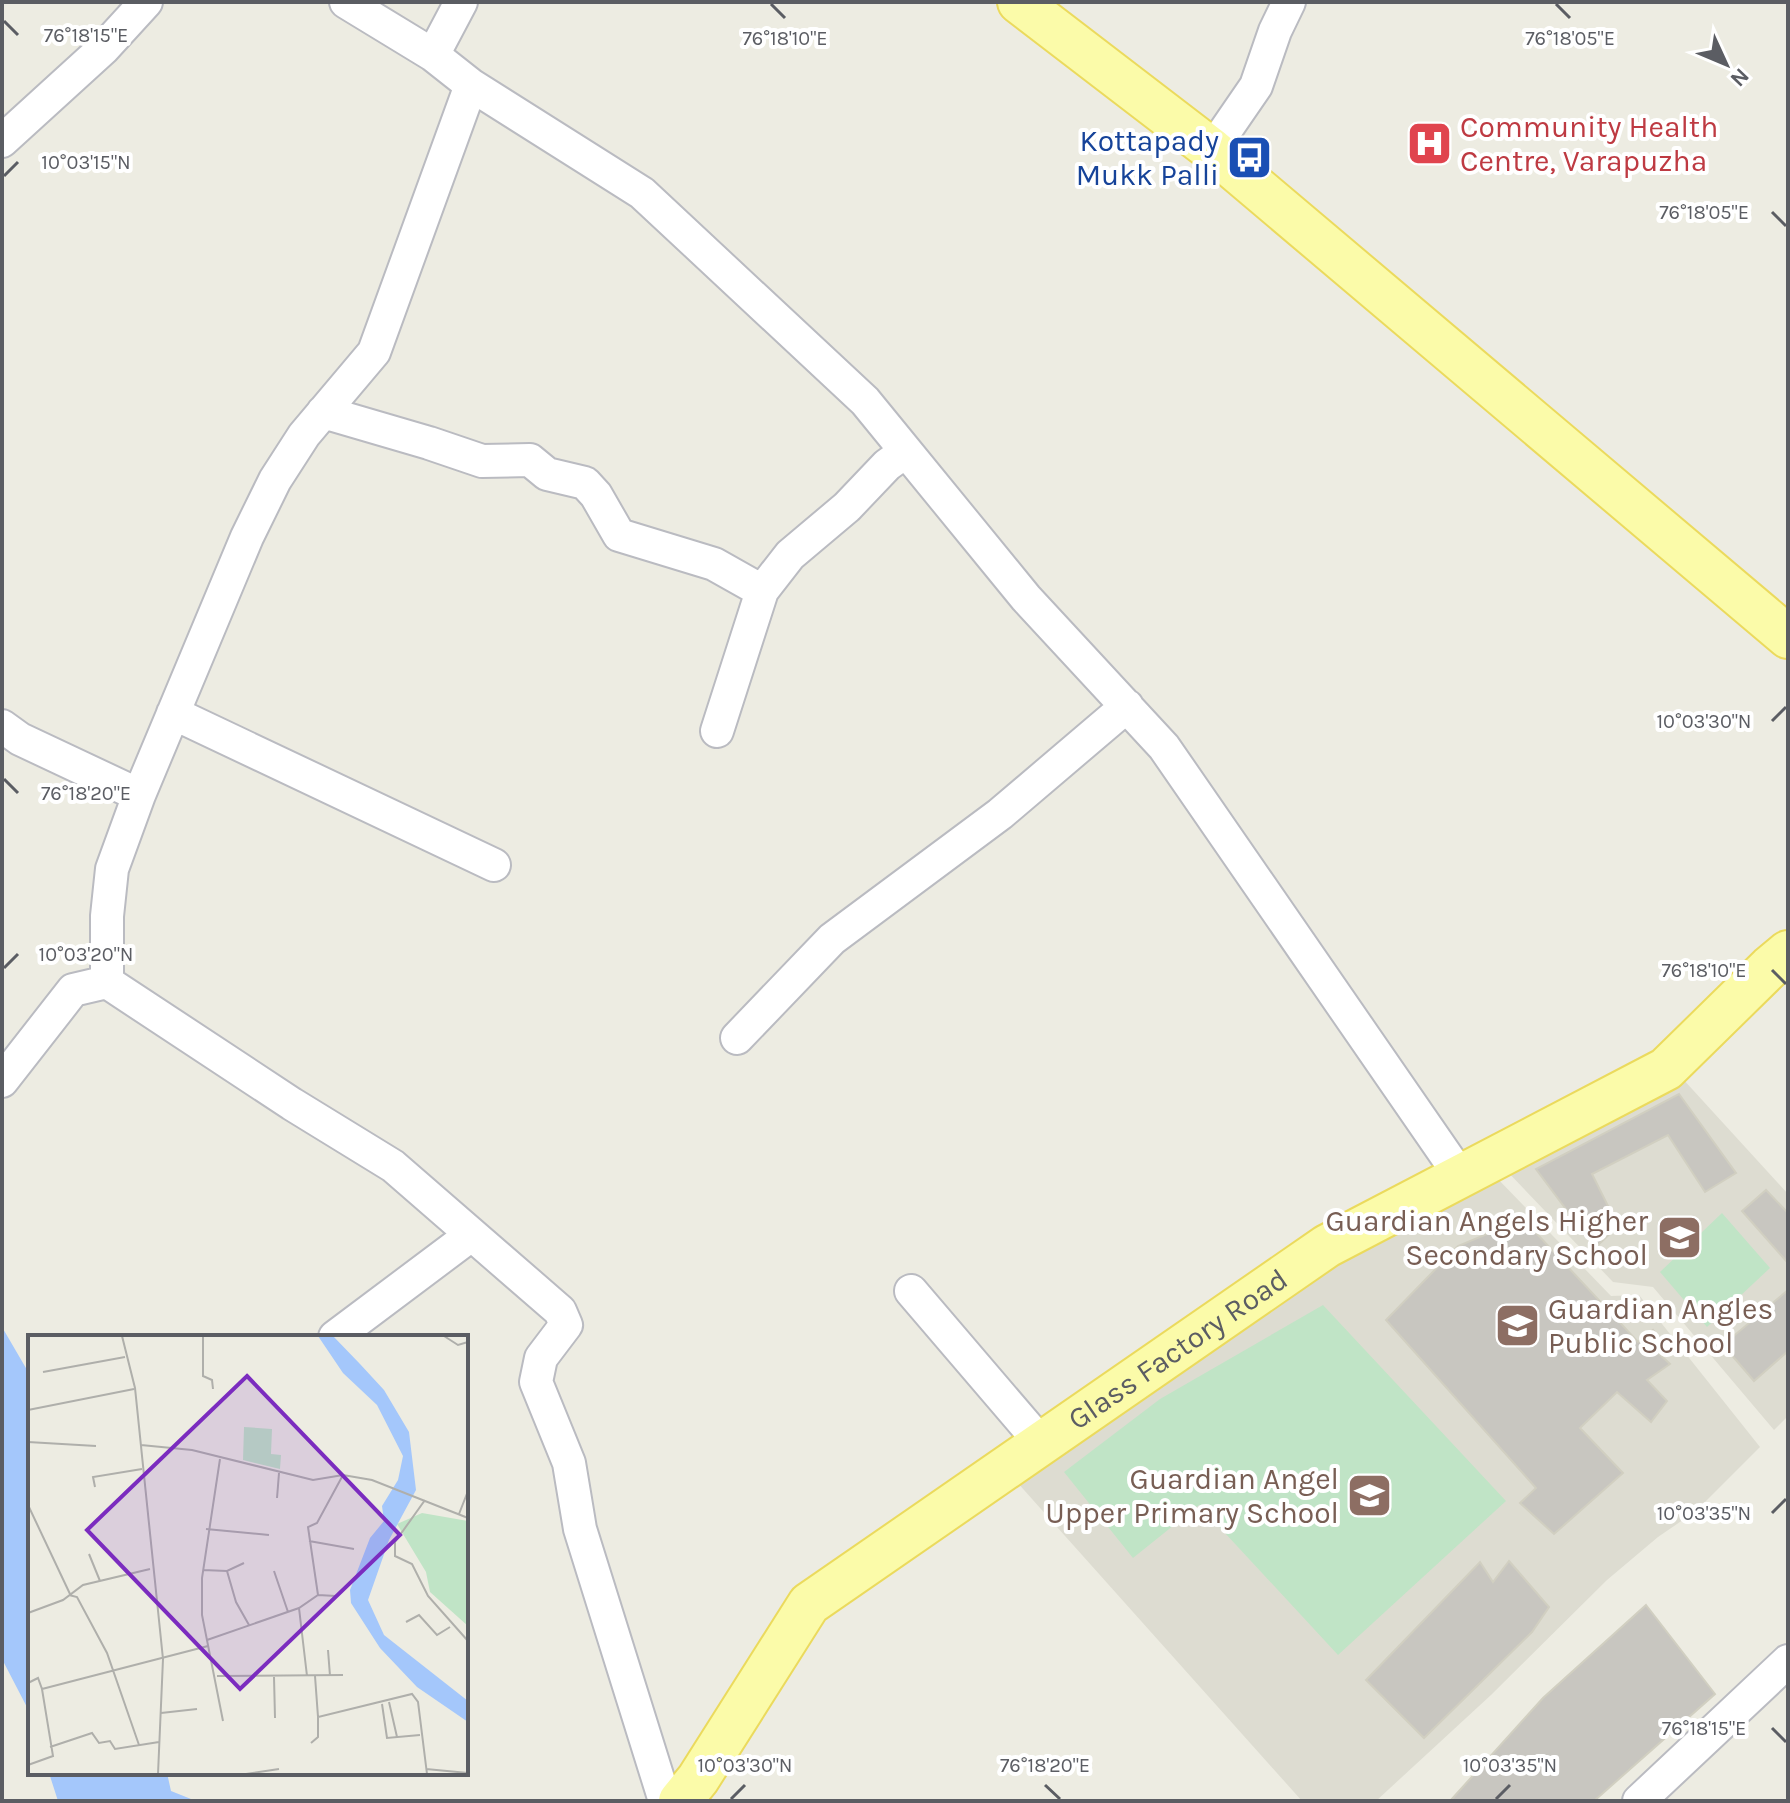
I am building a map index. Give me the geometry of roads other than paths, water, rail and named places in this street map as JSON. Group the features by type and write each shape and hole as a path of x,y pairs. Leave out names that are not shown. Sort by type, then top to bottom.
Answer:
{"main road":[{"path":"1019,2 1212,150 1788,637"},
{"name":"Glass Factory Road","path":"680,1801 698,1779 809,1604 1327,1246 1666,1069 1788,952"}],"street":[{"path":"2,141 103,49 146,2"},
{"path":"346,2 433,55 471,85 642,193 865,401 1026,598 1164,747 1461,1177"},
{"path":"433,55 461,2"},
{"path":"1212,150 1256,86 1275,31 1289,2"},
{"path":"107,982 107,916 112,869 139,795 268,494 304,435 374,352 471,85"},
{"path":"323,412 482,461 530,460 547,474 585,483 596,495 619,535 714,564 762,591"},
{"path":"717,731 762,591 790,555 905,452"},
{"path":"737,1038 832,939 1000,814 1127,706"},
{"path":"173,713 494,865"},
{"path":"2,726 20,739 139,795"},
{"path":"2,1081 73,990 107,982 292,1104 393,1166 560,1311 566,1325 541,1358 536,1382 569,1463 580,1529 665,1801"},
{"path":"338,1335 471,1235"},
{"path":"911,1291 1041,1443"},
{"path":"1639,1801 1788,1661"}],"water":[{"path":"2,1327 28,1372 28,1709 2,1659"},
{"path":"50,1775 167,1775 171,1791 196,1801 58,1801"}],"place":[{"name":"Community Health Centre, Varapuzha","path":"1429,144"},
{"name":"Kottapady Mukk Palli","path":"1250,158"},
{"name":"Guardian Angels Higher Secondary School","path":"1679,1238"},
{"name":"Guardian Angles Public School","path":"1517,1326"},
{"name":"Guardian Angel Upper Primary School","path":"1370,1496"}]}
